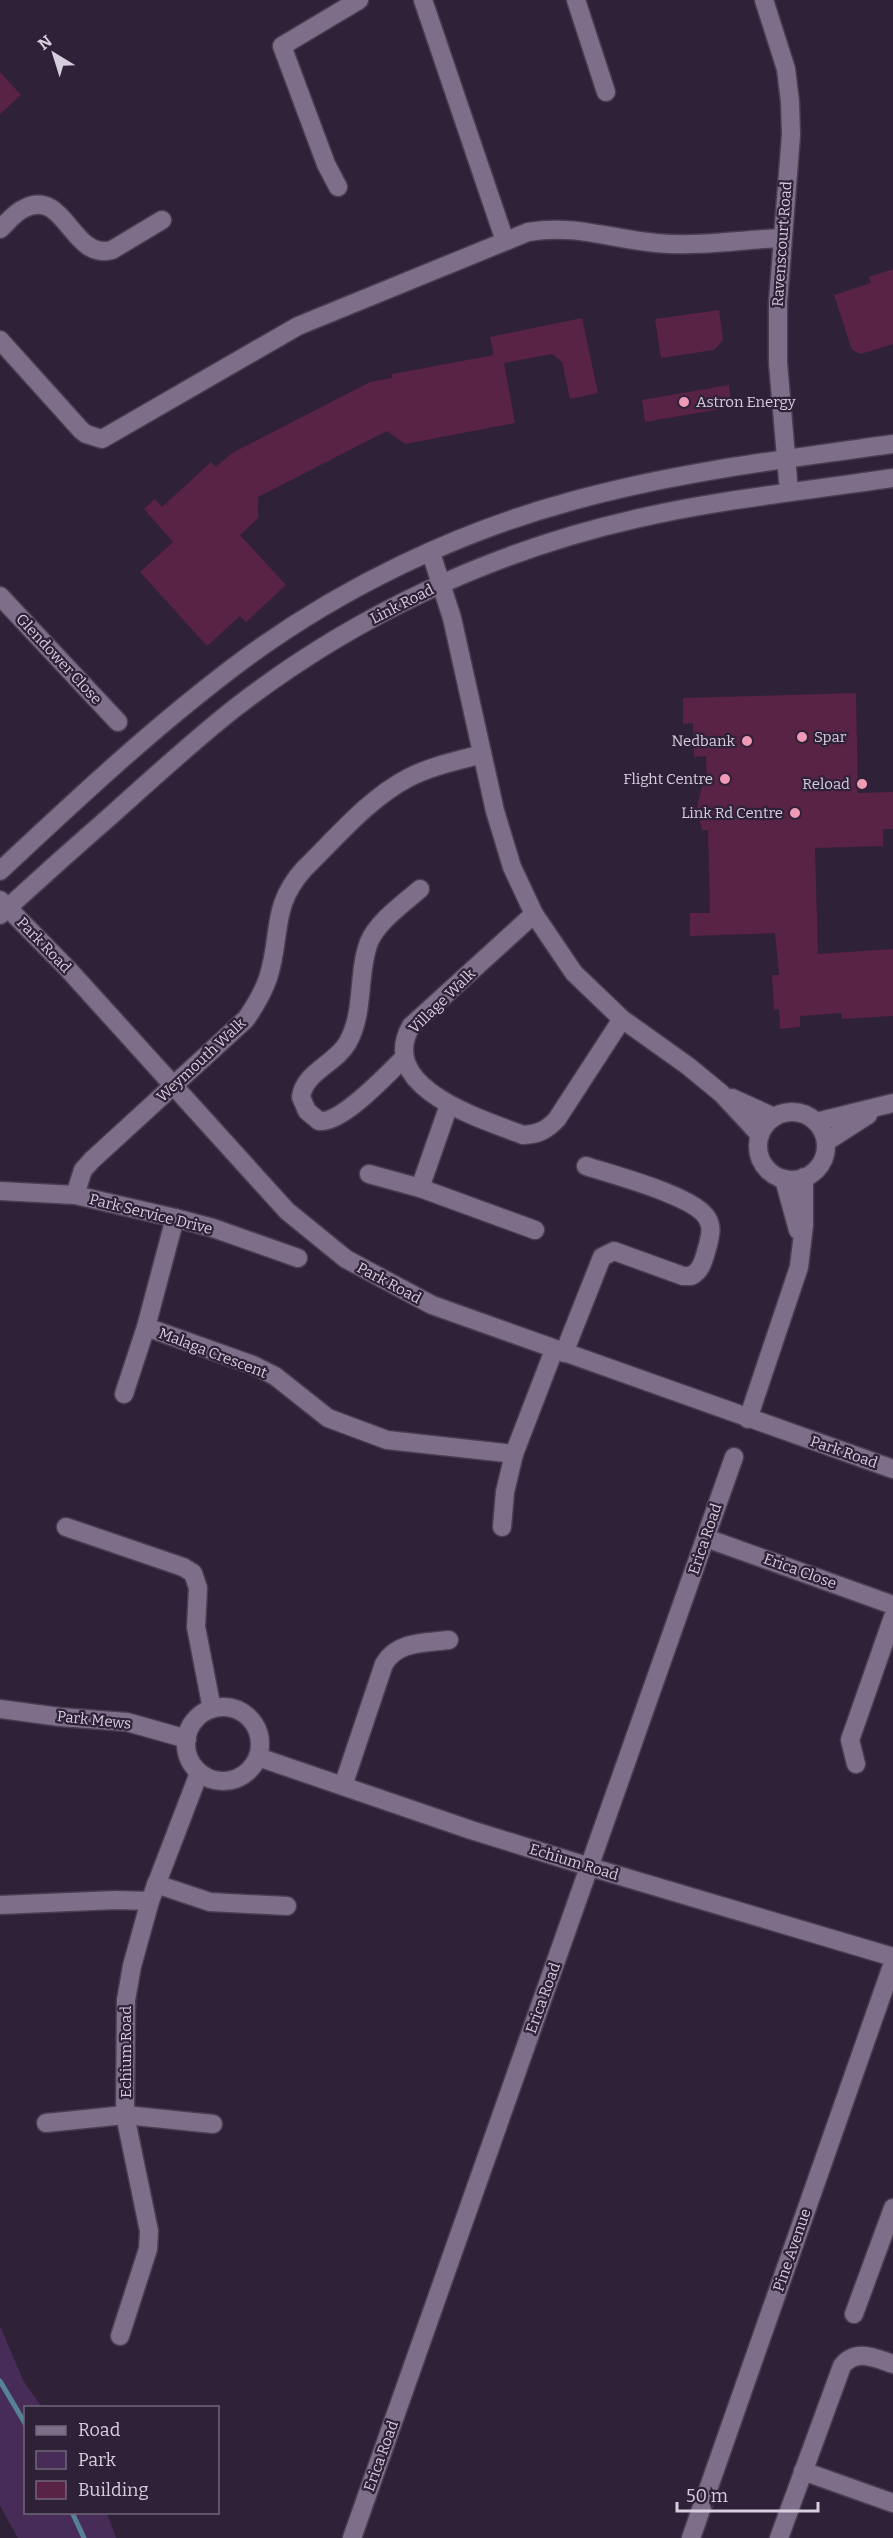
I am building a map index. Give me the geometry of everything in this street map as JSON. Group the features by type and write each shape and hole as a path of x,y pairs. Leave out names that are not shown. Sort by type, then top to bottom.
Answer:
{"street":[{"path":"338,187 326,164 282,46 359,0"},
{"path":"423,0 505,241"},
{"path":"576,0 606,92"},
{"name":"Ravenscourt Road","path":"764,0 786,69 790,102 791,135 782,238 778,363 789,492"},
{"path":"0,229 23,208 38,203 45,204 61,217 90,249 104,252 112,250 162,220"},
{"path":"0,340 81,430 102,439 298,326 528,232 552,228 592,231 656,243 687,244 782,238"},
{"path":"0,871 173,715 249,656 355,590 431,553 488,529 572,501 669,477 893,444"},
{"name":"Link Road","path":"2,908 235,708 366,622 442,584 523,551 583,532 668,512 893,478"},
{"path":"431,553 442,584 472,698 495,810 512,867 534,914 574,973 622,1019 688,1066 722,1094 760,1135"},
{"name":"Glendower Close","path":"0,596 118,722"},
{"name":"Weymouth Walk","path":"75,1195 82,1170 246,1019 259,999 268,976 283,900 292,883 304,869 392,788 434,767 482,754"},
{"path":"420,889 379,927 370,941 352,1034 340,1053 306,1084 301,1097 307,1111 319,1121 331,1120 375,1085 404,1058 418,1079 434,1096 449,1105 523,1136 542,1132 557,1119 622,1019"},
{"name":"Park Road","path":"2,908 74,976 287,1211 346,1259 432,1305 893,1469"},
{"name":"Village Walk","path":"404,1058 405,1038 411,1026 534,914"},
{"path":"722,1094 774,1117"},
{"path":"420,1188 449,1105"},
{"path":"816,1122 885,1106"},
{"path":"826,1142 885,1106"},
{"path":"796,1112 807,1115 823,1132 826,1142 821,1163 804,1177 784,1179 762,1162 759,1154 760,1135 765,1125 774,1117 796,1112"},
{"path":"502,1527 505,1492 514,1454 602,1257 614,1251 687,1276 694,1274 701,1266 711,1233 709,1220 703,1212 685,1200 586,1166"},
{"path":"369,1174 420,1188 535,1230"},
{"path":"748,1419 799,1267 804,1225 804,1177"},
{"path":"784,1179 801,1238"},
{"name":"Park Service Drive","path":"0,1191 75,1195 213,1228 298,1258"},
{"name":"Malaga Crescent","path":"123,1394 146,1327 175,1218"},
{"name":"Malaga Crescent","path":"146,1327 253,1365 275,1376 328,1418 371,1436 387,1440 514,1454"},
{"name":"Erica Road","path":"352,2538 735,1457"},
{"path":"66,1527 183,1567 193,1574 198,1588 196,1627 212,1709"},
{"name":"Erica Close","path":"706,1538 893,1605"},
{"path":"856,1764 850,1740 893,1617"},
{"path":"343,1786 384,1664 390,1654 408,1646 449,1640"},
{"path":"223,1707 246,1714 259,1734 261,1746 252,1768 244,1776 221,1782 199,1773 188,1756 187,1739 192,1725 200,1715 223,1707"},
{"name":"Park Mews","path":"0,1709 60,1717 127,1722 187,1739"},
{"name":"Echium Road","path":"258,1757 590,1868 893,1957"},
{"name":"Echium Road","path":"120,2336 148,2249 149,2231 125,2115 126,2000 129,1978 156,1884 199,1773"},
{"path":"156,1884 210,1902 287,1906"},
{"path":"0,1905 116,1900 150,1902"},
{"name":"Pine Avenue","path":"691,2538 893,1963"},
{"path":"46,2123 125,2115 213,2124"},
{"path":"854,2314 893,2208"},
{"path":"779,2538 839,2372 845,2362 852,2357 866,2355 893,2364"},
{"path":"803,2470 893,2503"}],"green space":[{"path":"0,2326 24,2382 41,2406 24,2406 24,2514 107,2514 116,2538 18,2538 0,2506"}],"building":[{"path":"0,72 21,95 0,114"},
{"path":"893,269 893,344 861,354 852,350 834,295 871,283 869,277"},
{"path":"719,310 723,340 714,350 661,358 655,319"},
{"path":"582,318 598,393 570,399 562,362 552,354 504,363 515,423 405,444 387,431 258,497 258,518 240,535 286,585 246,622 240,616 207,646 140,572 173,542 144,509 155,499 162,507 211,462 216,467 232,453 370,382 392,378 392,374 494,355 490,337"},
{"path":"729,385 732,407 645,422 642,400"},
{"name":"Link Rd Centre","path":"856,693 858,793 893,792 893,829 883,829 883,846 815,848 818,954 893,949 893,1016 842,1019 842,1013 800,1016 800,1027 780,1029 779,1009 774,1010 772,975 779,975 775,933 690,936 690,913 710,913 708,830 702,830 697,808 702,786 707,785 706,756 694,757 693,723 683,724 683,698"}],"waterway":[{"path":"0,2381 24,2422"},
{"path":"73,2514 84,2538"}],"place":[{"name":"Astron Energy","path":"684,402"},
{"name":"Spar","path":"802,737"},
{"name":"Nedbank","path":"747,741"},
{"name":"Flight Centre","path":"725,779"},
{"name":"Reload","path":"862,784"},
{"name":"Link Rd Centre","path":"795,813"}]}
